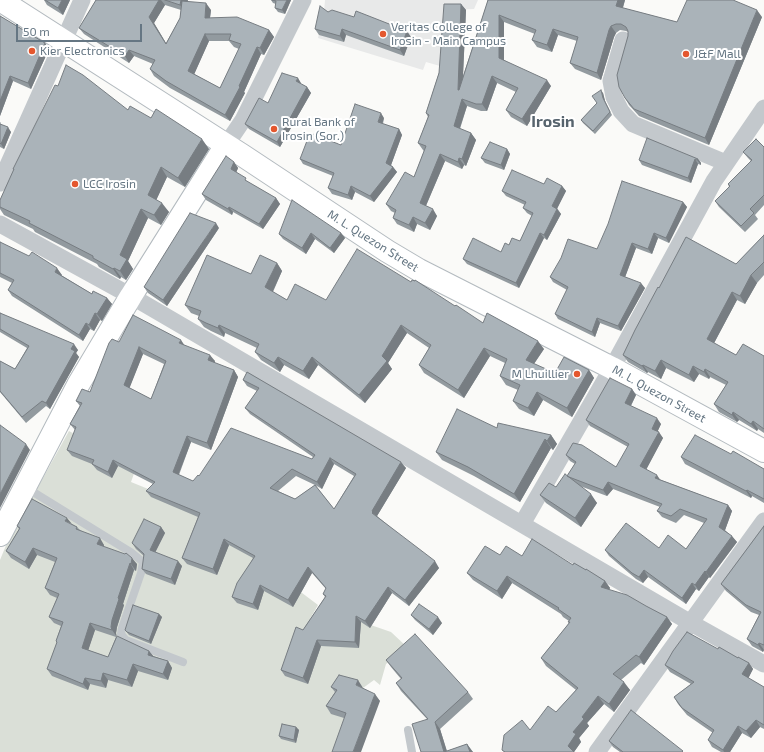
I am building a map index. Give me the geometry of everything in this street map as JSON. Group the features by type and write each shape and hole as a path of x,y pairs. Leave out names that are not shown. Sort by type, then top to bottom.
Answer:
{"main road":[{"name":"M. L. Quezon Street","path":"0,0 226,145 387,251 419,270 612,368 764,451"},
{"path":"0,535 78,385 131,296 226,145"}],"street":[{"path":"0,183 82,0"},
{"path":"226,145 243,120 303,0"},
{"path":"623,40 611,81 614,98 622,111 633,124 726,163"},
{"path":"522,524 612,368 714,181 764,108"},
{"path":"0,224 131,296 691,623 764,664"},
{"path":"597,752 764,521"}],"lane":[{"path":"25,487 132,553 143,562 142,573 122,628 122,634 126,640 183,662"},
{"path":"408,730 412,752"}],"shaded area":[{"name":"Veritas College of Irosin - Main Campus","path":"325,0 478,0 474,9 447,10 440,66 426,62 423,70 318,38"},
{"path":"69,431 136,468 131,482 239,526 253,556 318,605 310,619 362,622 391,632 407,647 386,664 380,685 374,680 363,688 339,752 0,752 0,560 7,543"}],"building":[{"path":"45,0 62,0 58,8"},
{"path":"96,0 159,0 149,17 166,44 180,18 182,1 206,3 205,18 237,17 269,30 260,48 257,47 239,86 240,87 225,115 166,81 150,69 155,60 129,50 125,56 79,28","holes":["205,34 231,34 229,40 241,44 220,88 188,71"]},
{"path":"165,0 181,0 180,5"},
{"path":"272,0 287,0 282,10 275,8 276,1"},
{"path":"488,0 618,0 616,6 677,22 687,0 733,0 757,10 705,138 634,109 625,98 619,87 617,75 628,36 626,27 621,24 611,26 609,30 597,73 570,63 578,37 553,29 547,45 532,40 536,30 499,15 499,58 547,80 522,119 506,110 518,88 492,76 482,104 476,104 462,99 454,126 471,133 462,159 459,158 458,162 440,154 420,203 433,209 425,223 413,217 409,225 393,218 396,210 386,204 405,172 414,177 426,146 418,143 429,115 426,113 439,73 444,4 461,4 459,90"},
{"path":"320,6 328,12 332,10 354,17 356,11 407,31 400,50 342,29 340,36 315,29"},
{"path":"0,16 45,43 28,83 10,76 0,101"},
{"path":"66,65 83,75 128,110 130,106 151,118 156,109 202,139 178,178 161,167 148,195 162,203 154,215 141,209 120,255 127,259 120,271 114,268 113,269 93,258 93,256 29,223 30,221 0,207 0,200 13,169 55,85 58,86"},
{"path":"282,73 298,78 296,81 307,87 277,142 245,124 259,98 268,103"},
{"path":"601,90 610,112 593,131 581,120 597,103 592,96"},
{"path":"355,104 381,113 378,122 399,129 386,163 393,167 370,196 351,186 348,195 328,188 334,173 300,159 310,133 341,145"},
{"path":"0,124 8,127 1,144 0,143"},
{"path":"647,138 698,159 695,159 688,178 639,160"},
{"path":"756,139 764,147 764,195 750,209 754,213 741,226 715,201 730,186 728,184 752,160 743,152"},
{"path":"490,142 507,149 501,165 481,158"},
{"path":"226,156 234,162 231,169 246,178 245,180 276,198 259,224 202,194"},
{"path":"512,170 544,184 547,178 562,186 552,206 557,209 544,235 540,233 516,283 463,259 473,238 501,252 505,243 509,245 512,238 520,241 533,213 523,208 526,202 502,191"},
{"path":"622,181 683,202 666,238 654,233 648,249 632,243 620,275 641,283 618,326 597,318 592,332 555,314 568,287 550,277 561,258 568,239 597,249 608,224"},
{"path":"292,200 341,233 330,248 311,233 302,248 279,234"},
{"path":"190,213 216,223 163,300 144,287"},
{"path":"764,235 764,262 751,275 740,296 732,292 707,339 736,355 743,344 764,356 764,429 753,421 751,424 733,412 732,415 714,404 728,382 705,369 704,372 693,366 689,375 661,360 655,371 643,365 642,366 623,355 686,237 736,264"},
{"path":"0,242 29,256 32,252 57,268 55,272 92,294 93,291 107,298 97,314 95,313 89,325 86,323 79,335 8,290 14,280 0,273"},
{"path":"357,249 411,282 412,280 415,280 483,323 487,313 538,341 526,360 555,373 564,357 589,370 567,408 537,392 528,408 513,401 520,385 500,376 507,359 484,348 458,390 419,365 431,345 401,325 382,356 387,361 359,395 312,357 303,371 278,357 274,363 255,352 259,344 219,325 218,328 198,319 201,311 185,305 207,255 251,274 260,255 277,263 265,287 287,300 295,284 326,300"},
{"path":"0,313 74,344 71,349 75,351 46,403 42,401 22,417 0,391 0,361 15,369 29,346 0,329"},
{"path":"133,315 181,340 179,343 210,355 208,360 234,370 207,443 187,436 173,472 193,481 198,475 199,476 231,428 312,459 315,455 245,408 259,388 243,380 247,372 401,462 372,513 435,561 405,600 388,587 365,621 356,616 355,642 317,640 303,678 281,670 296,627 303,630 326,596 323,594 326,588 308,567 288,600 260,585 253,604 232,597 237,583 255,556 224,539 213,569 182,558 200,513 146,491 155,482 113,460 108,472 92,464 94,460 67,450 76,427 70,424 82,403 76,401 82,389 90,392 109,343 112,339 119,342","holes":["139,347 166,361 151,399 124,385","330,458 356,474 334,509 315,485 295,499 270,488 292,469 317,482"]},
{"path":"610,378 632,389 625,403 657,418 652,429 659,432 640,466 657,475 655,478 728,505 719,527 732,536 706,572 705,571 695,585 692,583 682,598 644,570 639,577 632,573 605,550 626,523 659,548 668,535 686,549 707,519 680,509 671,516 657,511 662,504 608,482 603,490 567,476 576,462 566,455 573,443 582,445 616,467 629,444 586,420"},
{"path":"457,409 497,428 498,423 551,435 547,441 545,439 514,494 468,467 436,452"},
{"path":"0,425 26,444 0,494"},
{"path":"695,435 731,454 733,451 764,469 764,499 681,457"},
{"path":"565,474 591,494 575,518 540,495 549,483 556,487"},
{"path":"32,499 67,518 65,521 77,527 76,529 100,538 97,544 125,554 126,553 132,558 118,598 119,599 112,620 112,630 90,623 82,648 108,657 117,636 149,651 148,655 168,661 163,674 133,664 127,680 103,673 101,681 85,678 83,684 47,669 63,622 49,617 59,594 45,588 57,558 33,548 25,562 6,551 20,528 17,526"},
{"path":"144,519 161,527 150,550 178,561 171,579 142,569 144,554 132,543"},
{"path":"764,526 764,645 759,643 758,645 747,639 761,612 746,605 721,584"},
{"path":"532,539 573,565 574,563 586,569 605,581 601,587 627,595 667,617 639,657 636,655 613,674 624,682 609,704 598,696 582,717 584,719 573,732 576,734 568,746 574,752 505,752 502,750 504,735 522,720 530,730 548,706 556,712 578,688 541,658 570,622 568,622 571,618 558,609 559,608 507,576 497,591 467,573 485,546 500,555 506,546 522,556"},
{"path":"419,604 438,617 429,629 411,615"},
{"path":"133,605 159,614 149,641 125,630"},
{"path":"687,632 718,649 719,647 749,663 742,674 764,687 764,725 756,720 746,731 738,726 723,750 708,740 714,730 682,708 674,697 694,682 665,665"},
{"path":"415,634 468,692 435,722 444,752 421,752 412,724 428,719 396,683 402,678 386,660"},
{"path":"339,675 358,680 356,685 375,694 353,752 332,752 346,713 326,706 337,690 331,687"},
{"path":"631,710 683,751 623,752 609,741"},
{"path":"282,724 296,727 294,740 279,736"},
{"path":"467,744 470,752 444,752"}],"place":[{"name":"Veritas College of Irosin - Main Campus","path":"383,34"},
{"name":"Kier Electronics","path":"32,51"},
{"name":"J&F Mall","path":"686,54"},
{"name":"Rural Bank of Irosin (Sor.)","path":"274,129"},
{"name":"LCC Irosin","path":"75,184"},
{"name":"M Lhuillier","path":"577,374"}],"district":[{"name":"Irosin","path":"553,122"}]}
